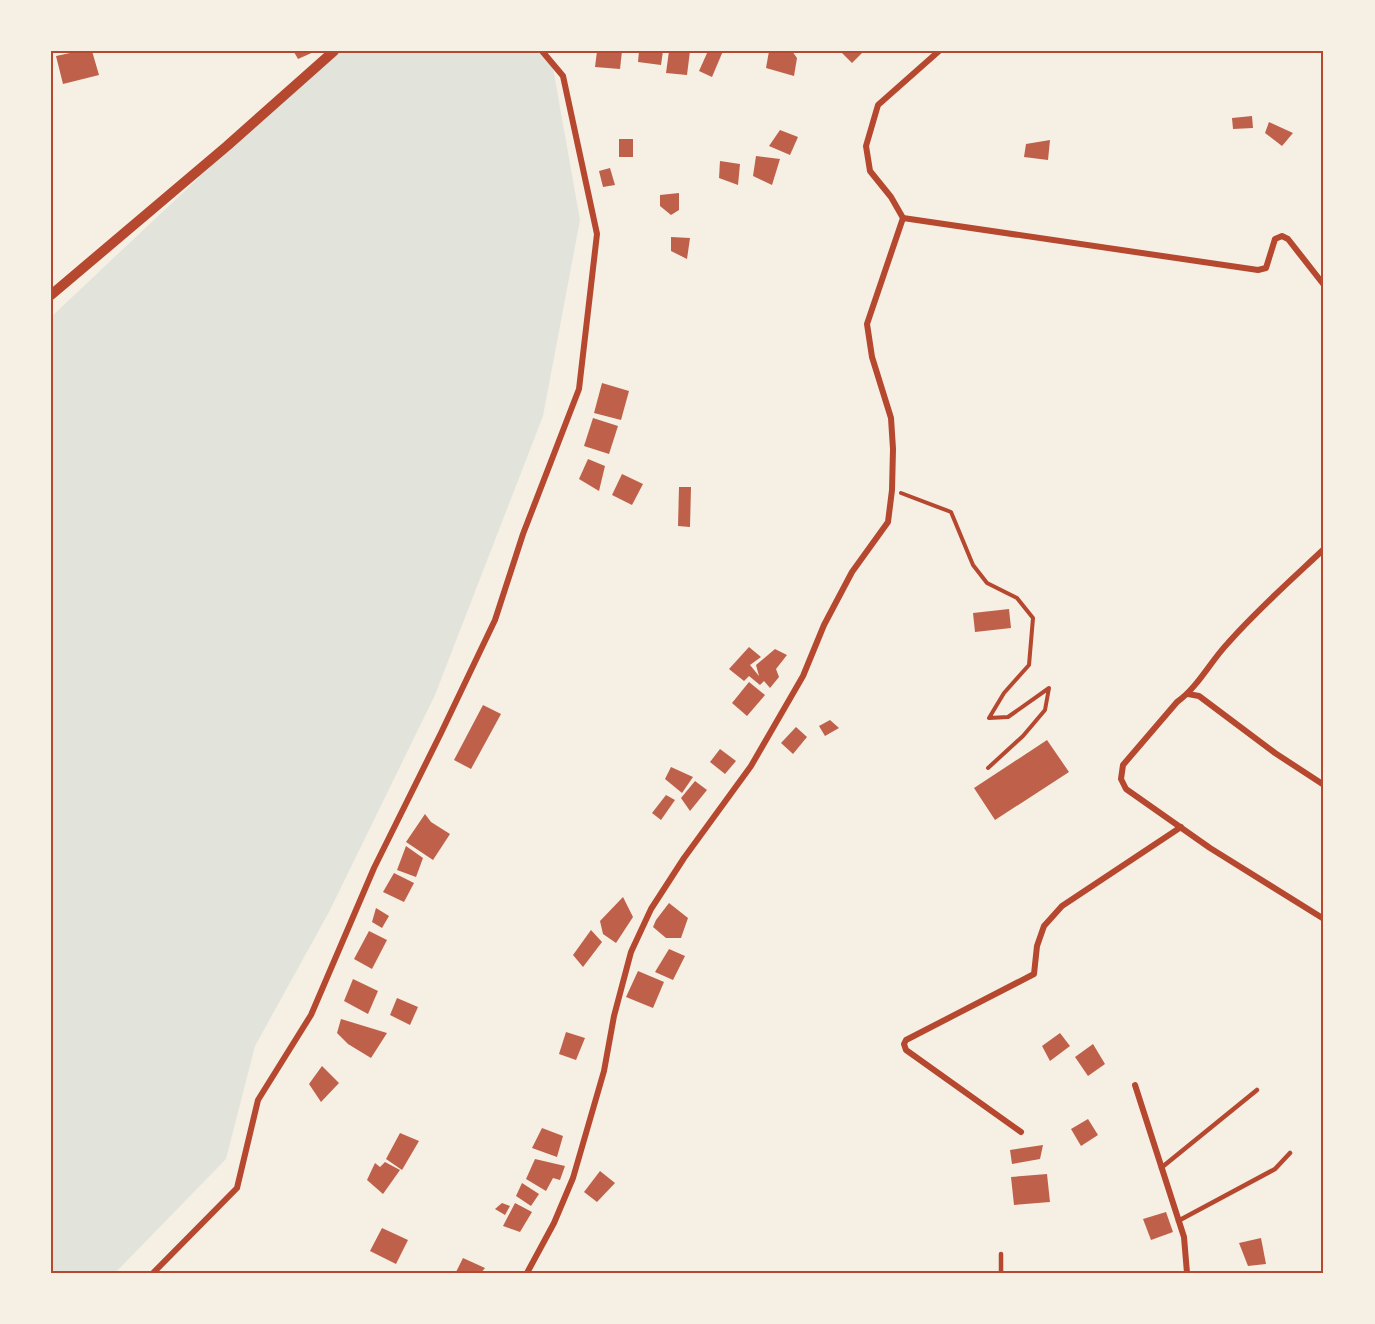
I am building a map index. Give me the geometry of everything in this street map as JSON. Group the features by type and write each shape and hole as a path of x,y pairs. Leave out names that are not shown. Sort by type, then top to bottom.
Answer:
{"street":[{"path":"51,295 227,146 334,51"},
{"path":"153,1273 237,1188 258,1100 311,1015 374,868 495,620 523,534 579,389 597,234 563,76 542,51"},
{"path":"527,1273 554,1223 573,1178 588,1119 604,1071 614,1016 631,952 651,909 684,858 751,766 803,676 824,625 852,572 888,522 892,490 891,417 872,357 867,324 903,218 891,197 870,171 866,146 878,105 939,51"},
{"path":"903,218 1258,270 1266,268 1275,239 1282,236 1288,239 1324,285"},
{"path":"1324,549 1250,618 1214,658 1188,694 1177,702 1123,765 1121,779 1126,789 1210,848 1324,919"},
{"path":"1188,694 1199,696 1275,753 1324,785"},
{"path":"1021,1132 906,1050 904,1044 906,1040 1034,974 1037,946 1044,926 1062,906 1181,827"},
{"path":"1135,1085 1160,1169 1184,1237 1186,1273"}],"lane":[{"path":"1160,1169 1257,1090"},
{"path":"1178,1221 1275,1169 1290,1153"},
{"path":"1001,1254 1001,1273"}],"path":[{"path":"892,490 951,512 973,565 987,583 1017,598 1033,618 1029,665 1004,693 989,718 1008,717 1049,688 1045,710 1023,736 988,768"}],"shaded area":[{"path":"333,51 538,51 552,62 580,220 543,416 435,695 329,912 255,1046 226,1159 115,1273 51,1273 51,317"}],"building":[{"path":"70,51 92,51 99,75 63,84 56,56 70,53"},
{"path":"295,51 316,51 298,59"},
{"path":"597,51 622,51 620,69 595,67"},
{"path":"639,51 663,51 661,65 638,62"},
{"path":"669,51 690,51 687,75 666,73"},
{"path":"708,51 723,51 712,77 699,71"},
{"path":"769,51 792,51 797,58 794,76 766,68"},
{"path":"840,51 864,51 852,63"},
{"path":"1252,116 1253,128 1233,129 1232,118"},
{"path":"1269,122 1293,133 1282,146 1265,133"},
{"path":"780,130 798,137 790,155 769,146"},
{"path":"619,139 633,139 633,157 619,157"},
{"path":"1050,140 1048,160 1024,157 1026,144"},
{"path":"756,156 780,159 772,185 753,176"},
{"path":"720,161 740,164 738,185 719,178"},
{"path":"610,168 615,185 603,187 599,171"},
{"path":"679,193 679,210 671,215 660,206 660,195"},
{"path":"671,237 690,238 687,259 671,251"},
{"path":"602,383 629,391 621,420 594,413"},
{"path":"593,418 618,426 609,454 584,446"},
{"path":"588,459 605,466 599,491 579,479"},
{"path":"622,474 643,484 632,505 612,495"},
{"path":"679,487 691,487 690,527 678,526"},
{"path":"1009,609 1011,628 975,632 973,613"},
{"path":"749,647 761,657 750,665 759,676 756,665 775,649 787,655 776,669 779,677 770,688 764,681 760,685 749,676 744,681 729,669"},
{"path":"749,682 765,695 747,716 732,703"},
{"path":"483,705 501,714 471,769 454,760"},
{"path":"830,720 839,728 825,736 819,726"},
{"path":"796,727 807,737 793,754 781,743"},
{"path":"1047,740 1069,772 995,820 974,788"},
{"path":"720,749 736,761 725,774 710,762"},
{"path":"671,767 693,777 682,793 665,779"},
{"path":"695,781 707,790 690,811 681,798"},
{"path":"666,795 675,800 661,820 652,813"},
{"path":"425,814 431,822 450,834 433,860 406,842"},
{"path":"406,846 423,858 416,877 397,870"},
{"path":"394,873 414,883 404,902 383,892"},
{"path":"623,897 633,917 616,943 603,934 600,921"},
{"path":"669,903 688,918 681,938 666,938 653,927"},
{"path":"376,908 389,916 382,928 372,922"},
{"path":"591,930 602,942 583,967 573,955"},
{"path":"369,931 387,940 372,969 354,959"},
{"path":"669,949 685,956 673,980 655,972"},
{"path":"638,971 664,982 653,1008 626,997"},
{"path":"353,979 378,991 368,1014 344,1001"},
{"path":"397,998 418,1007 410,1025 390,1015"},
{"path":"341,1019 387,1033 371,1058 348,1044 337,1033"},
{"path":"566,1032 585,1038 576,1060 559,1054"},
{"path":"1060,1033 1070,1046 1050,1061 1042,1046"},
{"path":"1093,1044 1105,1064 1088,1076 1075,1057"},
{"path":"322,1066 339,1083 321,1102 309,1084"},
{"path":"1088,1119 1098,1135 1081,1146 1071,1129"},
{"path":"542,1128 563,1136 557,1157 532,1148"},
{"path":"400,1133 419,1141 402,1170 386,1159"},
{"path":"1043,1145 1040,1159 1012,1164 1010,1150"},
{"path":"535,1159 565,1166 560,1180 553,1178 546,1191 526,1179"},
{"path":"385,1162 400,1170 383,1194 367,1180 375,1163 380,1167"},
{"path":"600,1171 615,1183 597,1202 584,1192"},
{"path":"1047,1174 1050,1202 1014,1205 1011,1177"},
{"path":"522,1183 539,1194 531,1206 516,1196"},
{"path":"502,1203 510,1206 505,1215 495,1209"},
{"path":"515,1203 532,1212 520,1232 503,1226"},
{"path":"1166,1212 1173,1232 1151,1240 1143,1219"},
{"path":"382,1228 408,1240 396,1264 370,1251"},
{"path":"1261,1238 1266,1264 1248,1266 1239,1243"},
{"path":"463,1258 485,1268 481,1273 456,1272"}]}
